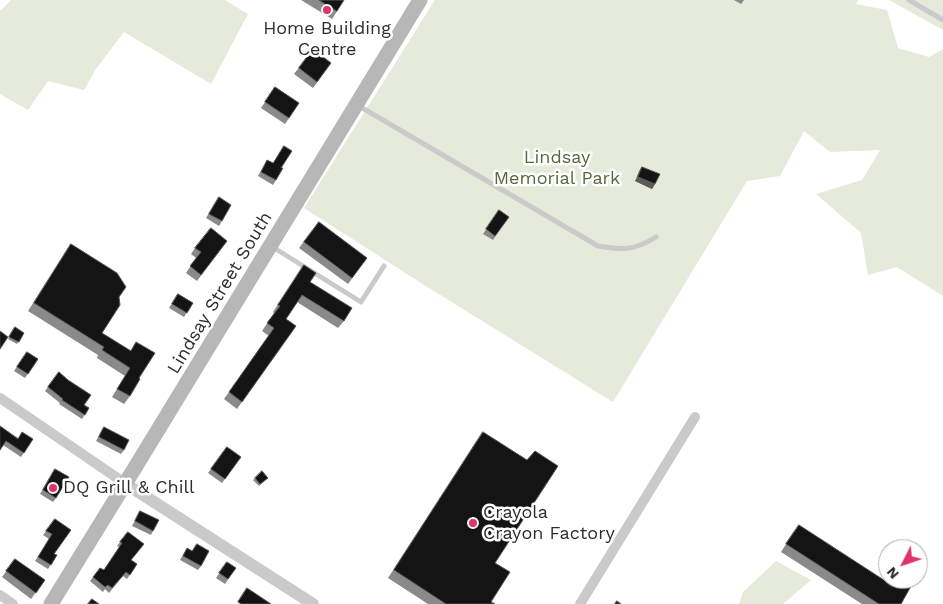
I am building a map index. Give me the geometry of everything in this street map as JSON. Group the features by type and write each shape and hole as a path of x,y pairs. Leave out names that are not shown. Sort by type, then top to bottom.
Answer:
{"main road":[{"name":"Lindsay Street South","path":"51,604 420,0"}],"street":[{"path":"0,398 126,484 314,604"},
{"path":"580,604 695,417"},
{"path":"0,595 13,604"}],"lane":[{"path":"909,0 943,20"},
{"path":"356,105 598,246 619,249 633,248 646,244 656,237"},
{"path":"271,245 361,302 384,266"}],"green space":[{"path":"11,0 225,0 248,14 211,84 124,32 96,69 84,90 48,81 28,110 0,94 0,11"},
{"name":"Lindsay Memorial Park","path":"435,0 858,0 856,4 887,10 898,48 929,57 943,49 943,296 897,267 868,275 861,233 816,194 862,180 880,150 830,152 804,131 780,176 747,181 613,402 304,208"},
{"path":"889,0 943,0 943,30"},
{"path":"776,561 811,580 783,604 739,604 743,592"}],"building":[{"path":"319,0 344,0 337,11"},
{"path":"313,49 331,63 317,82 299,68"},
{"path":"275,87 299,103 289,118 265,102"},
{"path":"284,146 292,151 276,180 261,172 267,160 273,163"},
{"path":"642,167 660,174 655,184 638,177"},
{"path":"219,197 231,205 222,221 209,214"},
{"path":"499,210 509,217 495,236 486,229"},
{"path":"319,222 367,258 352,278 304,242"},
{"path":"211,228 227,241 201,275 190,266 201,252 195,248"},
{"path":"71,244 117,273 126,287 119,297 120,305 102,333 131,351 136,342 155,353 130,396 117,389 130,368 102,350 104,347 34,303"},
{"path":"304,265 316,273 310,282 352,308 344,321 302,295 286,319 296,326 242,402 229,392 274,328 267,323 280,306 278,305"},
{"path":"178,294 193,303 187,313 172,304"},
{"path":"15,327 24,333 19,342 9,337"},
{"path":"0,331 8,337 0,349"},
{"path":"27,352 38,359 28,374 17,367"},
{"path":"59,372 91,395 84,405 89,408 85,415 62,400 48,387"},
{"path":"0,426 18,439 22,432 33,439 24,453 6,441 0,450"},
{"path":"104,427 129,440 124,450 99,437"},
{"name":"Crayola Crayon Factory","path":"483,432 527,460 535,451 558,466 495,563 510,572 491,602 495,604 446,604 394,570"},
{"path":"227,447 241,457 225,479 211,469"},
{"name":"DQ Grill & Chill","path":"55,469 69,477 56,498 43,490"},
{"path":"262,471 268,478 260,484 255,478"},
{"path":"140,511 159,520 153,531 135,521"},
{"path":"55,519 71,530 54,554 57,555 51,565 38,557 52,534 46,531"},
{"path":"799,525 878,576 878,589 909,589 901,604 879,604 786,544"},
{"path":"128,532 144,544 131,560 137,564 130,575 126,572 112,588 108,585 105,587 93,577 100,568 104,570"},
{"path":"197,544 209,551 201,566 183,556 187,548 192,551"},
{"path":"15,559 45,580 36,593 6,571"},
{"path":"227,562 236,568 228,579 219,573"},
{"path":"247,588 271,604 241,604 238,602"},
{"path":"92,599 99,604 88,604"}],"place":[{"name":"Home Building Centre","path":"327,10"},
{"name":"DQ Grill & Chill","path":"53,488"},
{"name":"Crayola Crayon Factory","path":"473,523"}]}
